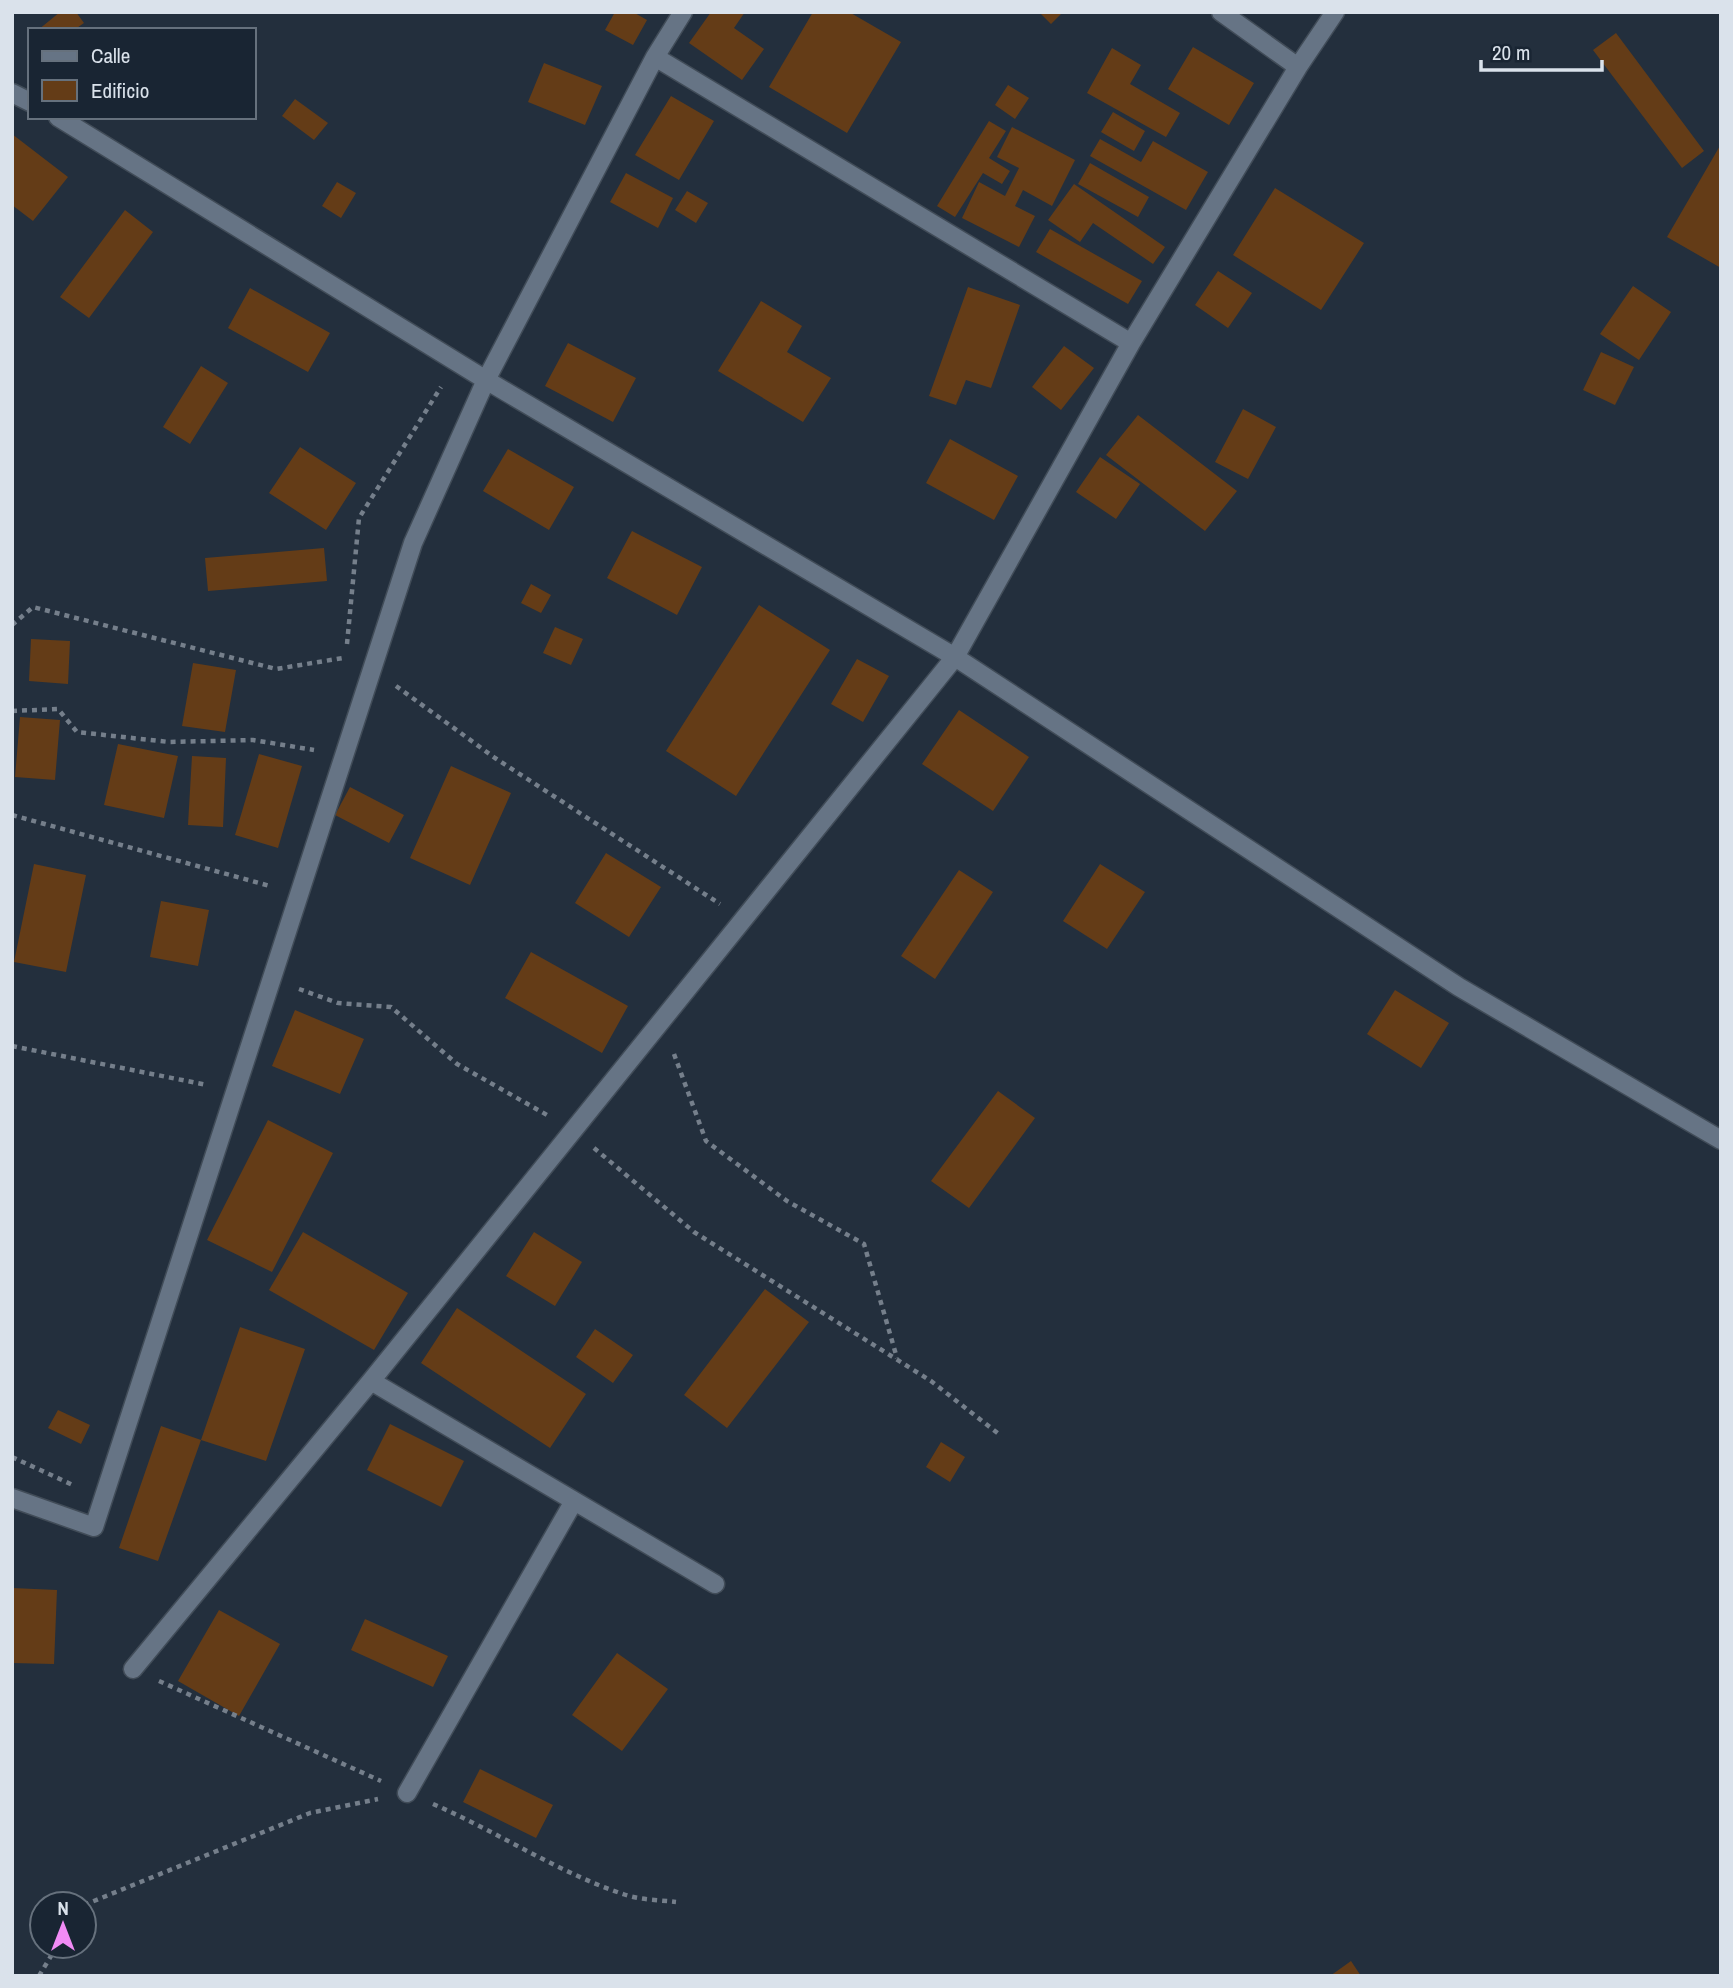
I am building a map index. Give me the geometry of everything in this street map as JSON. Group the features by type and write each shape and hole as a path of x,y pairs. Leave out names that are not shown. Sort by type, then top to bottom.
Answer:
{"street":[{"path":"12,1498 94,1527 413,543 486,380 655,57 683,12"},
{"path":"1221,12 1298,66"},
{"path":"133,1669 371,1381 955,657 1131,343 1298,66 1335,12"},
{"path":"655,57 1131,343"},
{"path":"12,93 28,101"},
{"path":"61,119 486,380 955,657 1459,987 1721,1140"},
{"path":"371,1381 715,1584"},
{"path":"407,1793 574,1501"}],"path":[{"path":"12,625 33,607 276,669 345,658 359,518 457,362"},
{"path":"373,669 495,758 722,905 752,908"},
{"path":"12,711 58,709 77,732 169,742 253,740 320,751"},
{"path":"12,816 280,889"},
{"path":"272,979 338,1003 391,1007 457,1064 573,1130 694,1232 932,1381 1000,1435"},
{"path":"662,1020 706,1141 787,1201 864,1244 897,1358"},
{"path":"12,1046 235,1090"},
{"path":"12,1457 104,1499"},
{"path":"133,1669 479,1824 544,1860 625,1895 676,1902"},
{"path":"98,1899 310,1813 407,1793"},
{"path":"39,1976 49,1960"}],"building":[{"path":"60,12 76,12 84,23 77,28 40,28"},
{"path":"615,12 633,12 647,20 633,45 605,30"},
{"path":"711,12 745,12 734,28 764,49 742,80 689,43"},
{"path":"813,12 849,12 901,42 847,133 769,87"},
{"path":"1039,12 1063,12 1051,24"},
{"path":"1616,33 1704,151 1682,168 1593,50"},
{"path":"1193,47 1254,83 1229,125 1168,89"},
{"path":"1112,48 1141,65 1130,84 1180,113 1166,137 1087,93"},
{"path":"544,63 602,86 585,125 528,102"},
{"path":"1008,85 1029,98 1015,119 995,105"},
{"path":"671,96 714,121 679,180 635,155"},
{"path":"295,99 328,123 314,140 282,116"},
{"path":"1113,112 1145,131 1134,151 1101,132"},
{"path":"989,121 1006,131 989,158 1010,171 1002,184 983,173 955,217 937,206"},
{"path":"1012,127 1075,160 1052,206 1023,190 1015,206 1035,216 1019,247 962,218 979,182 1005,196 1019,168 997,157"},
{"path":"12,134 68,177 33,221 12,205"},
{"path":"1100,139 1141,162 1153,141 1208,172 1186,210 1090,156"},
{"path":"1721,144 1721,268 1667,237"},
{"path":"1090,163 1149,197 1138,217 1078,184"},
{"path":"626,173 673,198 658,228 610,202"},
{"path":"337,182 356,193 341,218 322,206"},
{"path":"1074,184 1165,247 1153,264 1093,223 1080,242 1048,220"},
{"path":"1275,188 1364,243 1321,310 1233,255"},
{"path":"687,191 708,203 696,223 675,210"},
{"path":"125,210 153,232 89,318 60,297"},
{"path":"1050,229 1142,281 1128,304 1036,252"},
{"path":"1218,271 1252,293 1228,328 1195,305"},
{"path":"1633,286 1671,312 1639,360 1600,334"},
{"path":"968,287 1020,305 991,388 966,380 956,405 929,396"},
{"path":"250,288 330,333 308,372 228,328"},
{"path":"761,301 802,326 787,352 831,378 803,422 718,371"},
{"path":"568,343 636,378 613,422 545,386"},
{"path":"1064,346 1094,368 1061,410 1032,387"},
{"path":"1601,352 1634,367 1615,405 1583,390"},
{"path":"201,366 228,383 190,444 163,427"},
{"path":"1243,409 1276,427 1248,479 1215,462"},
{"path":"1138,415 1237,491 1205,531 1106,455"},
{"path":"950,439 1018,476 994,520 926,483"},
{"path":"300,447 356,483 326,530 269,493"},
{"path":"508,449 574,487 549,530 483,491"},
{"path":"1100,457 1140,484 1116,519 1076,492"},
{"path":"632,531 702,567 677,615 607,578"},
{"path":"324,548 327,581 208,591 205,558"},
{"path":"531,584 551,595 541,613 521,603"},
{"path":"759,605 830,650 736,796 666,751"},
{"path":"555,627 583,639 571,665 543,653"},
{"path":"31,639 70,641 68,684 29,681"},
{"path":"857,659 889,676 863,722 831,704"},
{"path":"193,663 236,670 225,732 182,726"},
{"path":"959,710 1029,757 993,811 922,764"},
{"path":"20,717 60,720 55,780 15,777"},
{"path":"118,744 178,756 164,818 104,805"},
{"path":"259,754 302,766 278,848 235,835"},
{"path":"192,756 226,758 223,827 188,825"},
{"path":"451,766 511,793 470,885 410,858"},
{"path":"350,787 404,815 389,843 335,815"},
{"path":"606,853 661,887 629,937 575,903"},
{"path":"34,864 86,875 66,972 14,962"},
{"path":"1100,864 1145,892 1107,949 1063,921"},
{"path":"959,870 993,892 935,979 901,956"},
{"path":"161,901 209,910 198,966 150,957"},
{"path":"531,952 628,1006 602,1053 505,998"},
{"path":"1395,990 1449,1023 1421,1068 1367,1034"},
{"path":"295,1010 364,1039 340,1094 272,1066"},
{"path":"998,1091 1035,1118 969,1208 931,1181"},
{"path":"268,1120 333,1153 272,1272 207,1240"},
{"path":"303,1232 408,1293 374,1350 269,1290"},
{"path":"534,1232 582,1262 555,1306 506,1276"},
{"path":"765,1289 809,1322 727,1428 684,1395"},
{"path":"457,1308 586,1394 550,1448 421,1363"},
{"path":"240,1327 305,1349 266,1461 201,1440"},
{"path":"595,1329 633,1355 613,1383 576,1357"},
{"path":"58,1410 90,1425 81,1444 48,1428"},
{"path":"390,1424 464,1461 441,1507 367,1470"},
{"path":"161,1426 201,1440 158,1561 119,1548"},
{"path":"941,1442 965,1457 950,1482 926,1467"},
{"path":"12,1588 57,1590 54,1664 12,1663"},
{"path":"219,1610 280,1644 239,1716 178,1681"},
{"path":"365,1619 448,1656 433,1687 351,1650"},
{"path":"617,1653 668,1689 622,1751 572,1715"},
{"path":"480,1769 553,1805 536,1838 463,1802"},
{"path":"1351,1961 1361,1976 1330,1976"}]}
